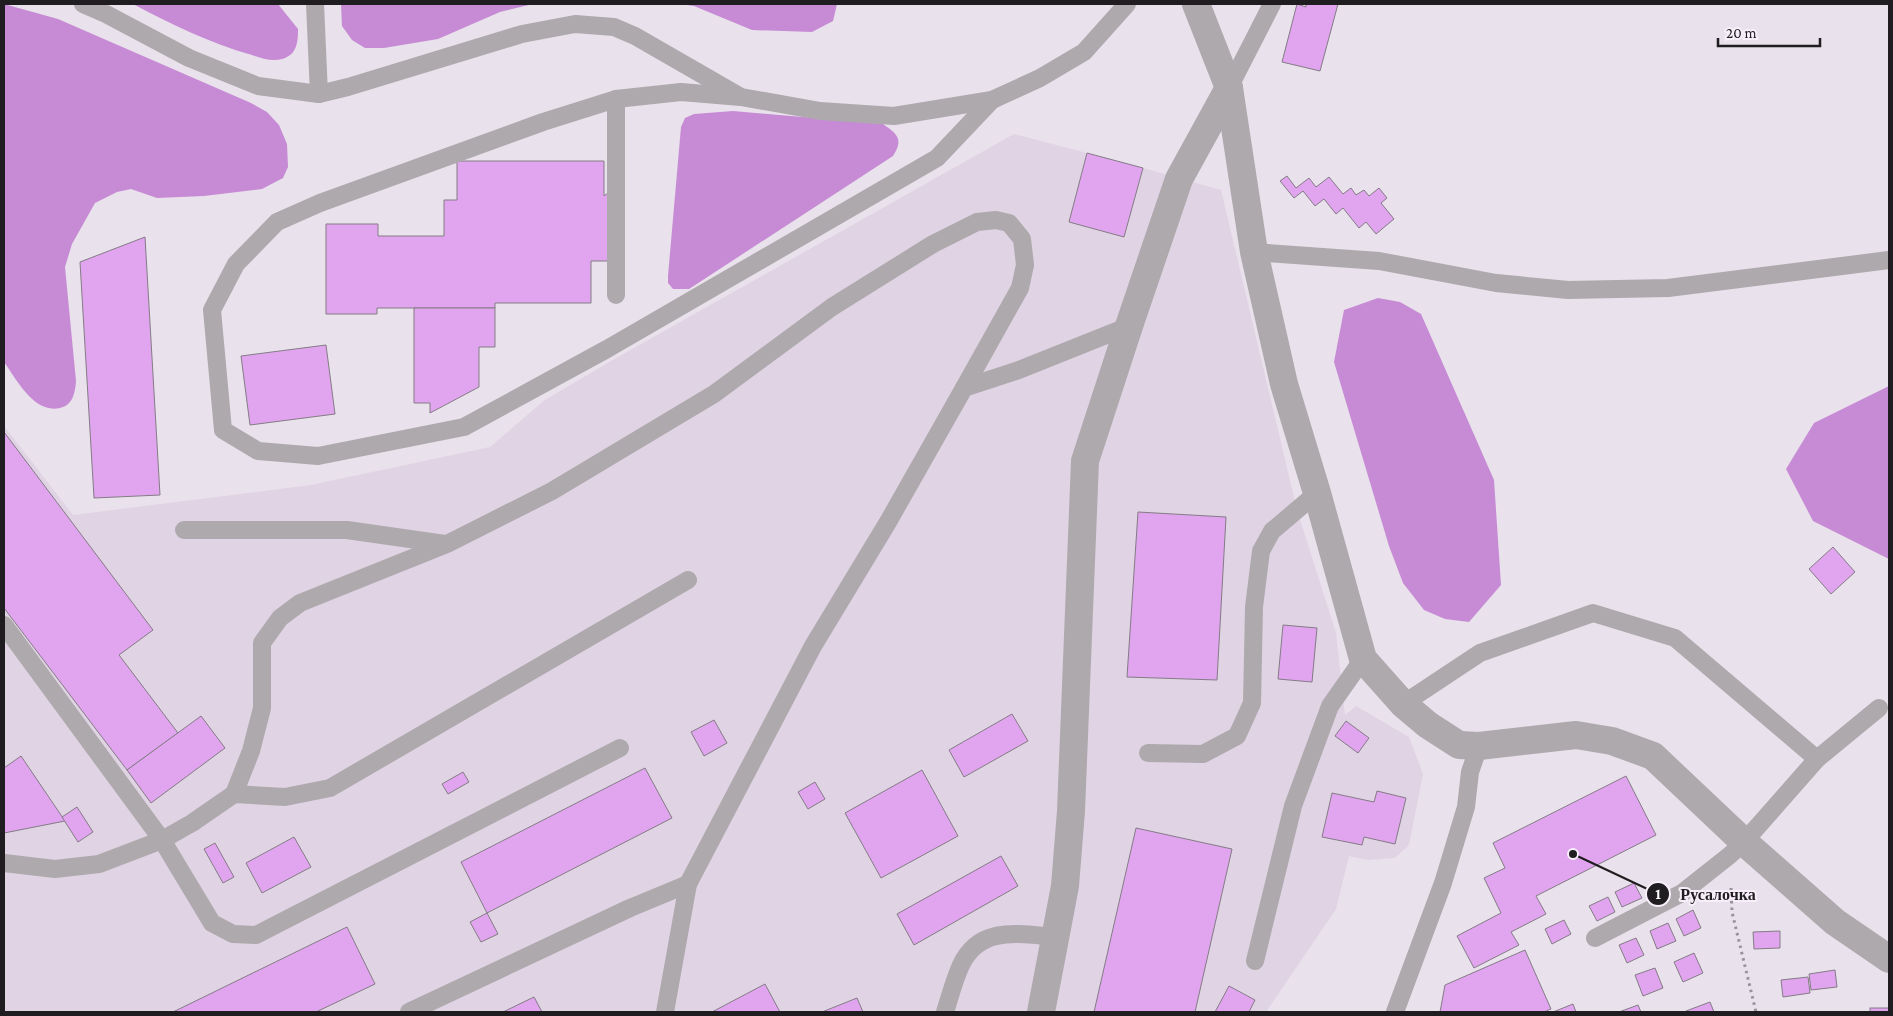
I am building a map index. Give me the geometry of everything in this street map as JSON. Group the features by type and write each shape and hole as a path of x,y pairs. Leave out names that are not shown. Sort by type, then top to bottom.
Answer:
{"street":[{"path":"1196,4 1230,88 1254,252 1284,384 1317,493 1363,660 1402,704 1428,725 1460,745 1479,746 1576,735 1612,741 1653,756 1737,848 1835,922 1889,959"},
{"path":"1041,1012 1065,886 1072,811 1085,460 1179,179 1230,88"}],"lane":[{"path":"83,4 106,14 189,58 258,86 319,94 348,87 522,34 575,24 614,27 635,36 741,97"},
{"path":"315,4 319,94"},
{"path":"992,100 936,158 607,349 464,427 318,456 258,451 222,430 212,310 236,264 277,222 357,189 543,122 616,99 681,92 741,97 820,111 894,116 992,100 1040,78 1084,52 1127,4"},
{"path":"1230,88 1272,4"},
{"path":"616,99 616,295"},
{"path":"4,863 54,869 99,864 162,840 192,823 234,794 251,751 262,708 262,644 280,618 300,603 447,544 552,491 714,394 832,307 933,244 977,222 996,220 1009,223 1022,239 1025,265 1020,288 888,522 813,646 688,884 665,1012"},
{"path":"1254,252 1380,261 1496,283 1568,290 1668,288 1889,260"},
{"path":"964,388 1019,370 1129,326"},
{"path":"1148,753 1204,754 1237,736 1252,704 1254,607 1261,552 1272,531 1317,493"},
{"path":"184,530 347,530 447,544"},
{"path":"234,794 285,797 330,788 688,580"},
{"path":"1402,704 1480,653 1593,613 1675,638 1817,759"},
{"path":"4,625 162,840 212,923 233,934 256,935 620,748"},
{"path":"1255,961 1293,806 1330,706 1363,660"},
{"path":"1595,938 1682,893 1737,848 1817,759 1879,708"},
{"path":"1394,1012 1443,883 1466,807 1470,772 1479,746"},
{"path":"409,1012 630,908 688,884"},
{"path":"945,1012 961,965 974,946 995,934 1028,934 1056,937"}],"path":[{"path":"1737,848 1732,912 1756,1012"}],"shaded area":[{"path":"4,4 58,19 251,103 267,112 279,125 287,144 288,167 283,178 262,189 204,196 157,198 131,189 117,192 95,203 72,244 65,267 76,381 71,401 60,408 42,406 34,401 4,362"},
{"path":"133,4 278,4 298,29 296,47 291,54 282,59 263,58 205,39"},
{"path":"341,4 533,4 500,12 438,39 384,48 365,48 352,40 342,26"},
{"path":"679,4 837,4 833,21 812,32 752,30 694,6"},
{"path":"733,111 883,124 895,134 898,145 893,156 689,289 673,289 668,283 668,276 681,127 685,118 694,114"},
{"path":"1014,134 1087,153 1069,222 1124,237 1143,168 1221,190 1297,510 1336,633 1345,715 1356,706 1409,737 1423,774 1409,845 1395,858 1367,860 1349,856 1336,909 1266,1012 4,1012 4,426 73,515 311,485 490,447 545,400"},
{"path":"1378,298 1400,302 1421,314 1494,480 1501,585 1469,622 1445,619 1424,610 1403,583 1389,546 1334,362 1344,310"},
{"path":"1889,386 1889,559 1813,521 1786,469 1814,423"}],"building":[{"path":"1297,4 1306,7 1306,4 1338,4 1320,71 1282,62"},
{"path":"1087,153 1143,168 1124,237 1069,222"},
{"path":"457,161 604,161 604,196 608,193 608,261 591,261 591,303 495,303 495,308 377,308 377,314 326,314 326,224 378,224 378,236 444,236 444,200 457,200"},
{"path":"1287,176 1296,188 1309,178 1316,187 1329,177 1343,194 1351,188 1356,195 1364,190 1369,196 1379,188 1387,198 1381,203 1394,219 1376,234 1366,222 1359,228 1343,208 1336,214 1324,199 1315,206 1303,191 1294,198 1280,181"},
{"path":"145,237 160,495 94,498 80,262"},
{"path":"414,308 495,308 495,347 479,347 479,387 430,413 430,403 414,403"},
{"path":"326,345 335,414 250,425 241,356"},
{"path":"4,432 153,630 119,655 178,733 127,770 4,608"},
{"path":"1138,512 1226,517 1217,680 1127,677"},
{"path":"1833,547 1855,572 1831,594 1809,569"},
{"path":"1283,625 1317,628 1312,682 1278,679"},
{"path":"1012,714 1028,741 964,777 949,750"},
{"path":"201,716 225,748 151,803 127,770"},
{"path":"714,720 727,743 704,756 691,732"},
{"path":"1346,721 1369,738 1358,753 1335,736"},
{"path":"21,756 65,821 4,833 4,768"},
{"path":"645,768 672,818 487,913 461,862"},
{"path":"922,770 958,836 881,878 845,813"},
{"path":"463,772 469,782 448,794 442,784"},
{"path":"1626,776 1656,835 1536,896 1546,914 1511,932 1519,945 1474,968 1457,936 1501,913 1484,878 1505,868 1493,843"},
{"path":"815,782 825,799 808,809 798,792"},
{"path":"1377,791 1406,798 1395,844 1364,837 1362,845 1322,837 1332,793 1374,802"},
{"path":"77,807 93,832 78,842 62,817"},
{"path":"1136,828 1232,849 1195,1012 1094,1012"},
{"path":"294,837 311,867 262,893 246,863"},
{"path":"215,843 234,877 223,883 204,849"},
{"path":"1001,856 1018,886 914,945 897,914"},
{"path":"1634,883 1642,898 1622,907 1615,892"},
{"path":"1608,897 1615,912 1597,921 1589,906"},
{"path":"1693,910 1701,928 1684,936 1676,919"},
{"path":"487,913 498,934 481,942 470,922"},
{"path":"1564,920 1571,934 1552,944 1545,929"},
{"path":"1668,923 1676,941 1657,949 1650,931"},
{"path":"347,927 375,984 316,1012 173,1012"},
{"path":"1780,931 1780,948 1754,949 1753,932"},
{"path":"1636,938 1644,955 1627,963 1619,945"},
{"path":"1525,950 1551,1009 1544,1012 1440,1012 1445,985"},
{"path":"1694,953 1703,973 1683,982 1674,962"},
{"path":"1655,968 1663,988 1643,996 1635,975"},
{"path":"1835,970 1837,987 1811,990 1809,974"},
{"path":"1808,977 1810,993 1783,997 1781,980"},
{"path":"765,984 780,1012 712,1012"},
{"path":"1229,986 1255,1000 1249,1012 1215,1012"},
{"path":"534,997 542,1012 503,1012"},
{"path":"857,998 863,1012 822,1012"},
{"path":"1710,1002 1714,1012 1686,1012 1686,1011"},
{"path":"1573,1004 1576,1012 1553,1012"},
{"path":"1638,1005 1641,1012 1619,1012"},
{"path":"1870,1008 1889,1008 1889,1012 1870,1012"}],"place":[{"name":"Русалочка","path":"1573,854"}]}
